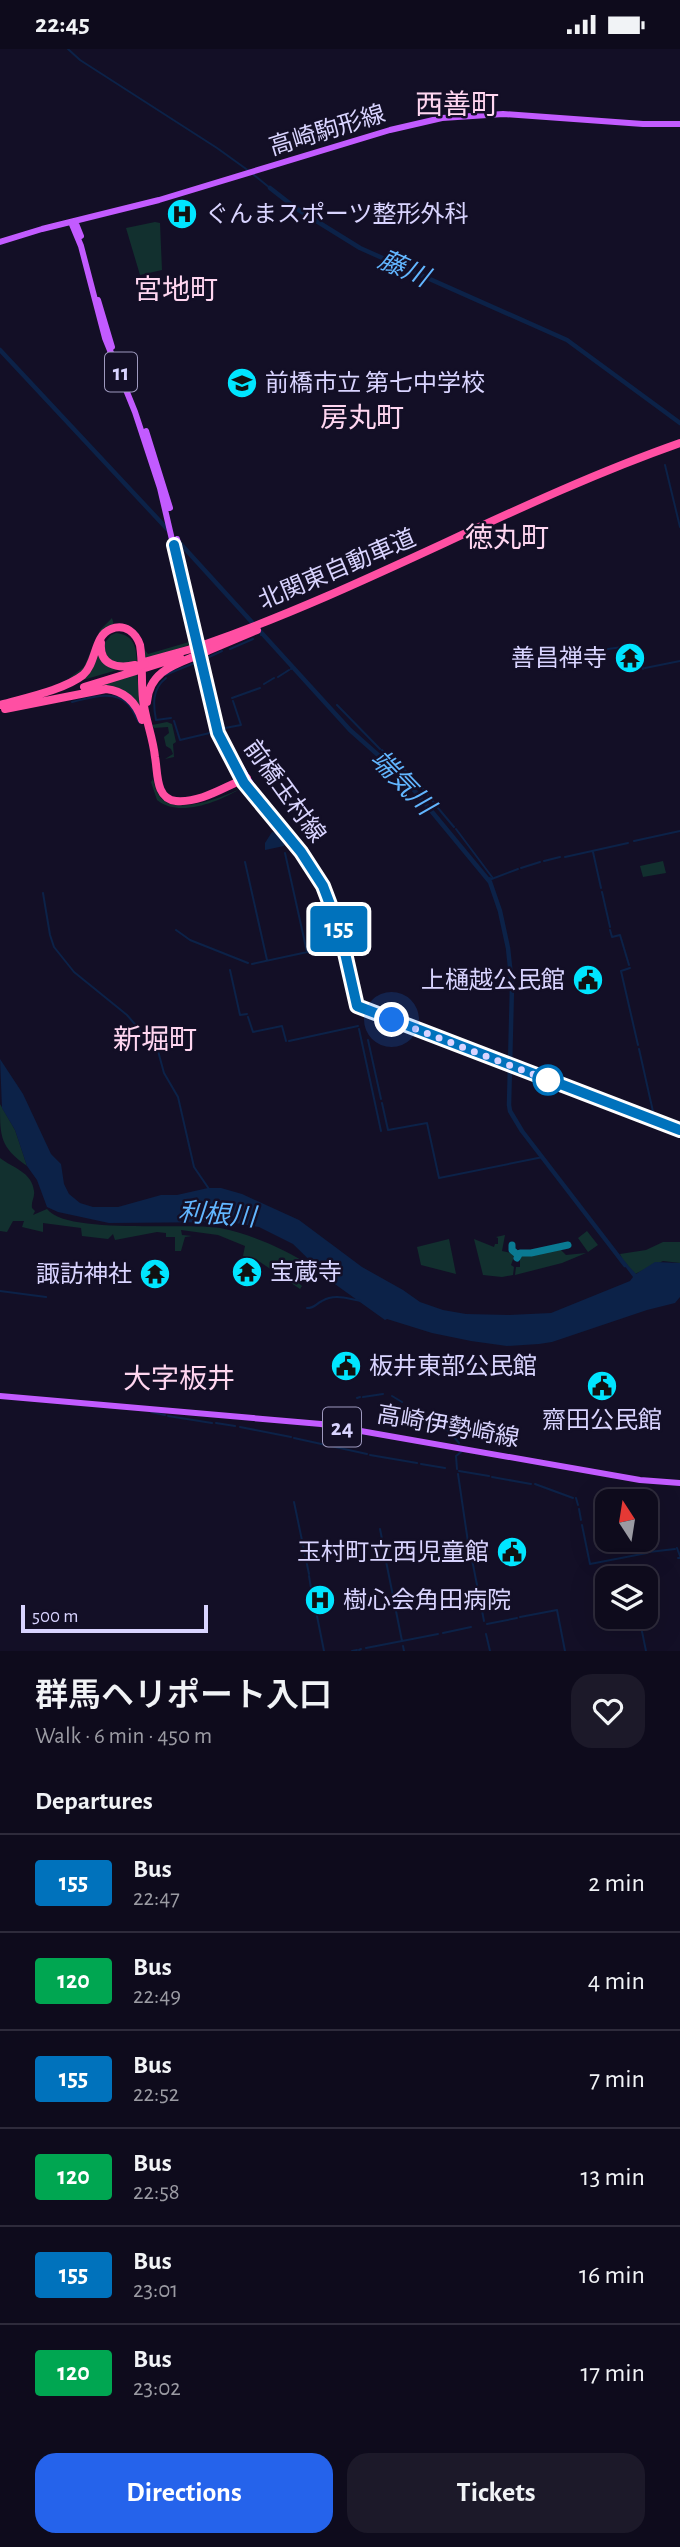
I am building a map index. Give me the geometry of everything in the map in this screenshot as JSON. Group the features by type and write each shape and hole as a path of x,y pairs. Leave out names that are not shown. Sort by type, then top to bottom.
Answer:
{"highway":[{"name":"北関東自動車道","path":"192,653 398,571 557,495 680,445"},
{"path":"69,689 88,670 100,639 107,631 120,627 130,630 141,645 142,695 158,790 170,802 185,803 218,796 245,780"},
{"path":"140,666 116,667 106,662 101,648 107,635 116,630 124,630 133,635 136,641 147,729"},
{"path":"147,729 147,698 153,681 166,669 192,653"},
{"path":"2,708 192,653"},
{"path":"69,689 121,692 137,707 147,729"}],"main road":[{"name":"高崎駒形線","path":"74,223 407,129 459,120 514,117 617,126 680,126"},
{"path":"0,244 74,223"},
{"name":"11","path":"74,223 109,337 152,447 171,521"},
{"name":"前橋玉村線","path":"171,521 174,545 215,722 230,758 245,780 304,849 326,884 343,930 359,1007 680,1130"},
{"name":"前橋玉村線","path":"171,521 220,728 245,780"},
{"name":"高崎伊勢崎線","path":"0,1396 331,1426 640,1480 680,1483"}],"green space":[{"path":"160,223 162,270 140,275 126,228"},
{"path":"112,618 114,625 129,627 135,632 126,627 112,627 100,636 85,669 64,682 84,667 100,630"},
{"path":"116,633 127,636 133,642 137,662 125,665 108,661 103,645"},
{"path":"189,642 192,644 143,660 141,643 148,654"},
{"path":"99,650 121,669 72,683"},
{"path":"137,674 141,712 129,695 84,689"},
{"path":"167,722 172,724 176,742 173,744 174,757 165,759 173,754 166,746 164,737 169,733 168,727 154,728 152,725"},
{"path":"153,779 156,791 170,804 202,803 240,789 210,803 176,808 157,800 151,782"},
{"path":"663,861 666,873 643,877 640,866"},
{"path":"0,1104 15,1130 27,1166 11,1153 3,1140"},
{"path":"0,1158 30,1179 34,1191 33,1215 47,1209 59,1217 101,1225 220,1228 268,1243 313,1267 311,1270 295,1266 289,1269 288,1274 302,1286 300,1289 260,1262 243,1256 245,1246 218,1235 181,1230 182,1235 192,1236 185,1237 181,1251 175,1251 175,1237 166,1237 166,1233 157,1232 115,1240 113,1234 108,1239 82,1236 81,1228 43,1223 43,1232 22,1227 24,1221 13,1221 7,1232 0,1231"},
{"path":"587,1231 598,1245 588,1252 578,1238"},
{"path":"505,1235 502,1251 515,1254 511,1265 514,1267 513,1275 483,1275 474,1239 494,1247 498,1244 496,1237"},
{"path":"449,1239 456,1274 421,1265 417,1247"},
{"path":"663,1242 680,1242 680,1263 663,1261 635,1274 620,1254 646,1250"},
{"path":"560,1249 566,1255 586,1253 562,1263 515,1275 516,1267 520,1267 520,1255 528,1256"}],"water":[{"path":"272,832 278,833 285,842 284,846 265,850 265,843"},
{"name":"利根川","path":"0,1059 23,1094 51,1154 61,1164 64,1184 69,1194 80,1203 93,1207 118,1207 161,1195 177,1195 208,1188 221,1188 242,1194 299,1220 362,1267 420,1302 466,1314 551,1313 630,1281 633,1277 621,1261 623,1260 636,1274 655,1262 680,1263 680,1297 675,1303 552,1342 507,1346 432,1333 385,1320 332,1282 293,1244 259,1227 229,1222 109,1223 58,1212 47,1207 37,1180 27,1166 15,1130 2,1108"}],"waterway":[{"name":"藤川","path":"68,49 80,60 249,171"},
{"name":"藤川","path":"254,175 270,188"},
{"name":"藤川","path":"270,188 297,209 360,248 567,340 680,423"},
{"name":"端気川","path":"0,350 170,532"},
{"path":"665,465 680,527"},
{"name":"端気川","path":"178,541 350,730 404,778 490,882 508,948 512,986 510,1111 522,1131 625,1265"},
{"path":"230,649 253,639"},
{"path":"608,649 637,645 643,669"},
{"path":"591,652 605,649"},
{"path":"209,657 222,651"},
{"path":"549,663 586,653"},
{"path":"645,668 680,661"},
{"path":"165,675 197,662"},
{"path":"278,677 289,670"},
{"path":"166,678 156,692 155,714 156,720 171,718"},
{"path":"264,684 274,678"},
{"path":"232,698 260,688"},
{"path":"72,702 101,696 116,697 128,704 140,723"},
{"path":"225,728 241,725 233,701"},
{"path":"337,705 380,749"},
{"path":"174,721 180,740 214,732"},
{"path":"382,750 414,778 436,805"},
{"path":"438,808 454,827"},
{"path":"456,829 492,877"},
{"path":"634,841 680,831"},
{"path":"565,857 628,843"},
{"path":"593,852 601,888"},
{"path":"285,853 307,952"},
{"path":"544,861 560,857"},
{"path":"245,862 267,960"},
{"path":"521,868 540,862"},
{"path":"489,880 518,869"},
{"path":"602,892 610,927"},
{"name":"利根川","path":"43,893 54,947 74,972 127,1015 158,1051 164,1073 178,1097 194,1167 209,1189"},
{"path":"176,930 190,940 248,963"},
{"path":"610,930 612,937 620,935 629,965"},
{"path":"252,964 340,945"},
{"path":"630,968 621,971 638,1045"},
{"path":"230,970 240,1015 247,1014"},
{"path":"248,1017 253,1032 282,1026 286,1041"},
{"path":"289,1041 358,1026"},
{"path":"359,1029 381,1131"},
{"path":"368,1040 381,1099"},
{"path":"639,1049 654,1116"},
{"path":"382,1103 388,1130 427,1123 439,1178 543,1157"},
{"path":"0,1291 46,1297"},
{"path":"307,1308 332,1297 361,1301"},
{"path":"363,1397 383,1394"},
{"path":"392,1396 402,1402"},
{"path":"151,1412 165,1415"},
{"path":"168,1416 212,1423"},
{"path":"216,1423 235,1426"},
{"path":"240,1427 291,1437"},
{"path":"445,1428 452,1435"},
{"path":"454,1437 459,1443"},
{"path":"294,1438 367,1454"},
{"path":"457,1469 456,1456 461,1452"},
{"path":"370,1455 417,1463"},
{"path":"421,1464 445,1468"},
{"path":"459,1471 489,1476"},
{"path":"458,1474 468,1542"},
{"path":"492,1477 531,1484"},
{"path":"535,1484 573,1498"},
{"path":"576,1498 578,1505"},
{"path":"294,1502 309,1574"},
{"path":"579,1509 581,1520"},
{"path":"582,1525 590,1564 647,1553"},
{"path":"380,1529 386,1559"},
{"path":"469,1544 484,1621"},
{"path":"677,1548 680,1556"},
{"path":"658,1551 675,1549"},
{"path":"386,1561 402,1641"},
{"path":"309,1576 311,1588"},
{"path":"312,1591 324,1651"},
{"path":"520,1617 557,1610 565,1651"},
{"path":"487,1624 517,1618"},
{"path":"443,1633 471,1627"},
{"path":"641,1629 646,1651"},
{"path":"366,1648 438,1634"},
{"path":"486,1634 490,1651"},
{"path":"403,1646 404,1651"},
{"path":"352,1651 357,1650"}],"taxiway":[{"path":"512,1245 512,1250 518,1255"},
{"path":"517,1258 520,1253 568,1245"}],"bus line":[{"name":"155","path":"174,545 218,733 244,783 301,852 323,886 340,931 357,1006 680,1130"}],"place":[{"name":"ぐんまスポーツ整形外科","path":"182,214"},
{"name":"前橋市立 第七中学校","path":"242,383"},
{"name":"善昌禅寺","path":"630,658"},
{"name":"上樋越公民館","path":"588,980"},
{"name":"宝蔵寺","path":"247,1272"},
{"name":"諏訪神社","path":"155,1274"},
{"name":"板井東部公民館","path":"346,1366"},
{"name":"齋田公民館","path":"602,1386"},
{"name":"玉村町立西児童館","path":"512,1552"},
{"name":"樹心会角田病院","path":"320,1600"}],"district":[{"name":"西善町","path":"457,104"},
{"name":"宮地町","path":"176,289"},
{"name":"房丸町","path":"362,417"},
{"name":"徳丸町","path":"507,537"},
{"name":"新堀町","path":"155,1039"},
{"name":"大字板井","path":"179,1378"}],"route":[{"path":"392,1020 548,1080"}]}
